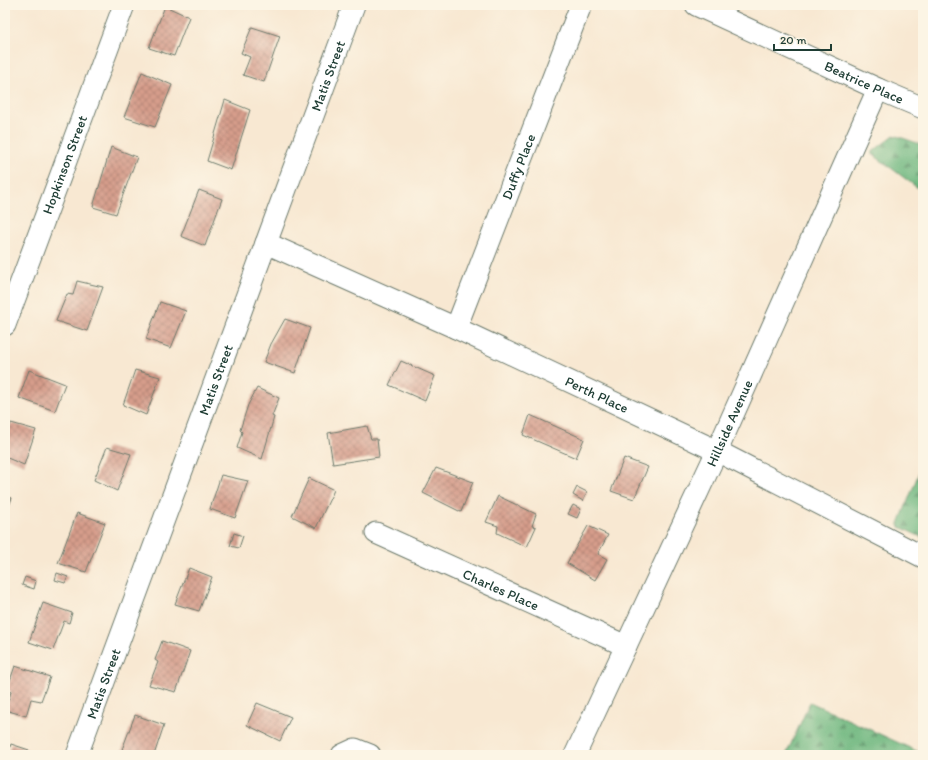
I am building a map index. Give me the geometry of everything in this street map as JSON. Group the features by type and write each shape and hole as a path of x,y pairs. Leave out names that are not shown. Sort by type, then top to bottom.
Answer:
{"street":[{"name":"Hopkinson Street","path":"5,325 124,5"},
{"name":"Matis Street","path":"77,755 354,5"},
{"name":"Duffy Place","path":"456,328 581,5"},
{"name":"Beatrice Place","path":"696,5 878,89 923,108"},
{"name":"Hillside Avenue","path":"574,755 717,451 878,89"},
{"name":"Perth Place","path":"266,243 456,328 717,451 923,557"},
{"name":"Charles Place","path":"376,533 626,646"},
{"path":"342,755 354,749 370,755"}],"green space":[{"path":"894,135 923,145 923,192 871,153"},
{"path":"923,462 923,538 898,526"},
{"path":"810,702 923,754 923,755 786,755"}],"building":[{"path":"165,6 189,17 174,56 149,48"},
{"path":"252,27 280,36 264,82 243,75 250,57 241,53"},
{"path":"142,72 172,85 155,127 124,117"},
{"path":"225,100 250,110 231,170 207,161"},
{"path":"111,147 137,157 116,214 93,207"},
{"path":"199,190 222,199 205,246 181,236"},
{"path":"77,281 103,287 87,331 56,321 67,294 73,295"},
{"path":"160,302 186,311 171,348 146,339"},
{"path":"285,319 310,328 295,373 264,362 271,344"},
{"path":"401,361 435,376 425,401 389,385"},
{"path":"29,370 65,384 55,411 19,398"},
{"path":"135,370 160,377 146,415 123,405"},
{"path":"257,388 279,398 272,416 274,417 262,459 237,448 242,432 240,430 248,405"},
{"path":"530,415 584,439 576,458 523,435"},
{"path":"11,423 36,430 24,465 5,457 5,439"},
{"path":"367,426 371,439 377,439 379,457 333,464 328,433"},
{"path":"107,447 131,454 117,491 94,480"},
{"path":"624,458 648,467 634,499 611,491"},
{"path":"436,468 473,482 461,512 423,493"},
{"path":"221,475 248,481 235,518 210,509"},
{"path":"309,478 334,490 316,528 292,516"},
{"path":"577,487 587,492 583,501 573,495"},
{"path":"498,496 536,514 532,526 536,527 527,547 497,533 498,526 486,522"},
{"path":"5,497 12,498 5,516"},
{"path":"573,505 581,509 577,518 568,514"},
{"path":"77,513 105,523 86,572 58,563"},
{"path":"588,526 608,535 598,554 607,559 595,580 567,563"},
{"path":"234,533 243,536 239,548 230,546"},
{"path":"189,568 212,577 199,611 175,604"},
{"path":"57,573 68,577 65,583 55,580"},
{"path":"25,577 36,581 34,589 22,585"},
{"path":"43,603 72,613 69,623 64,621 53,650 29,642"},
{"path":"162,641 190,651 176,692 149,685 158,662 155,660"},
{"path":"15,666 50,677 41,701 31,699 26,716 5,710 11,692 7,689"},
{"path":"257,703 291,717 280,741 247,725"},
{"path":"135,715 164,725 154,755 120,755"},
{"path":"11,744 29,750 27,755 10,755 8,753"}]}
